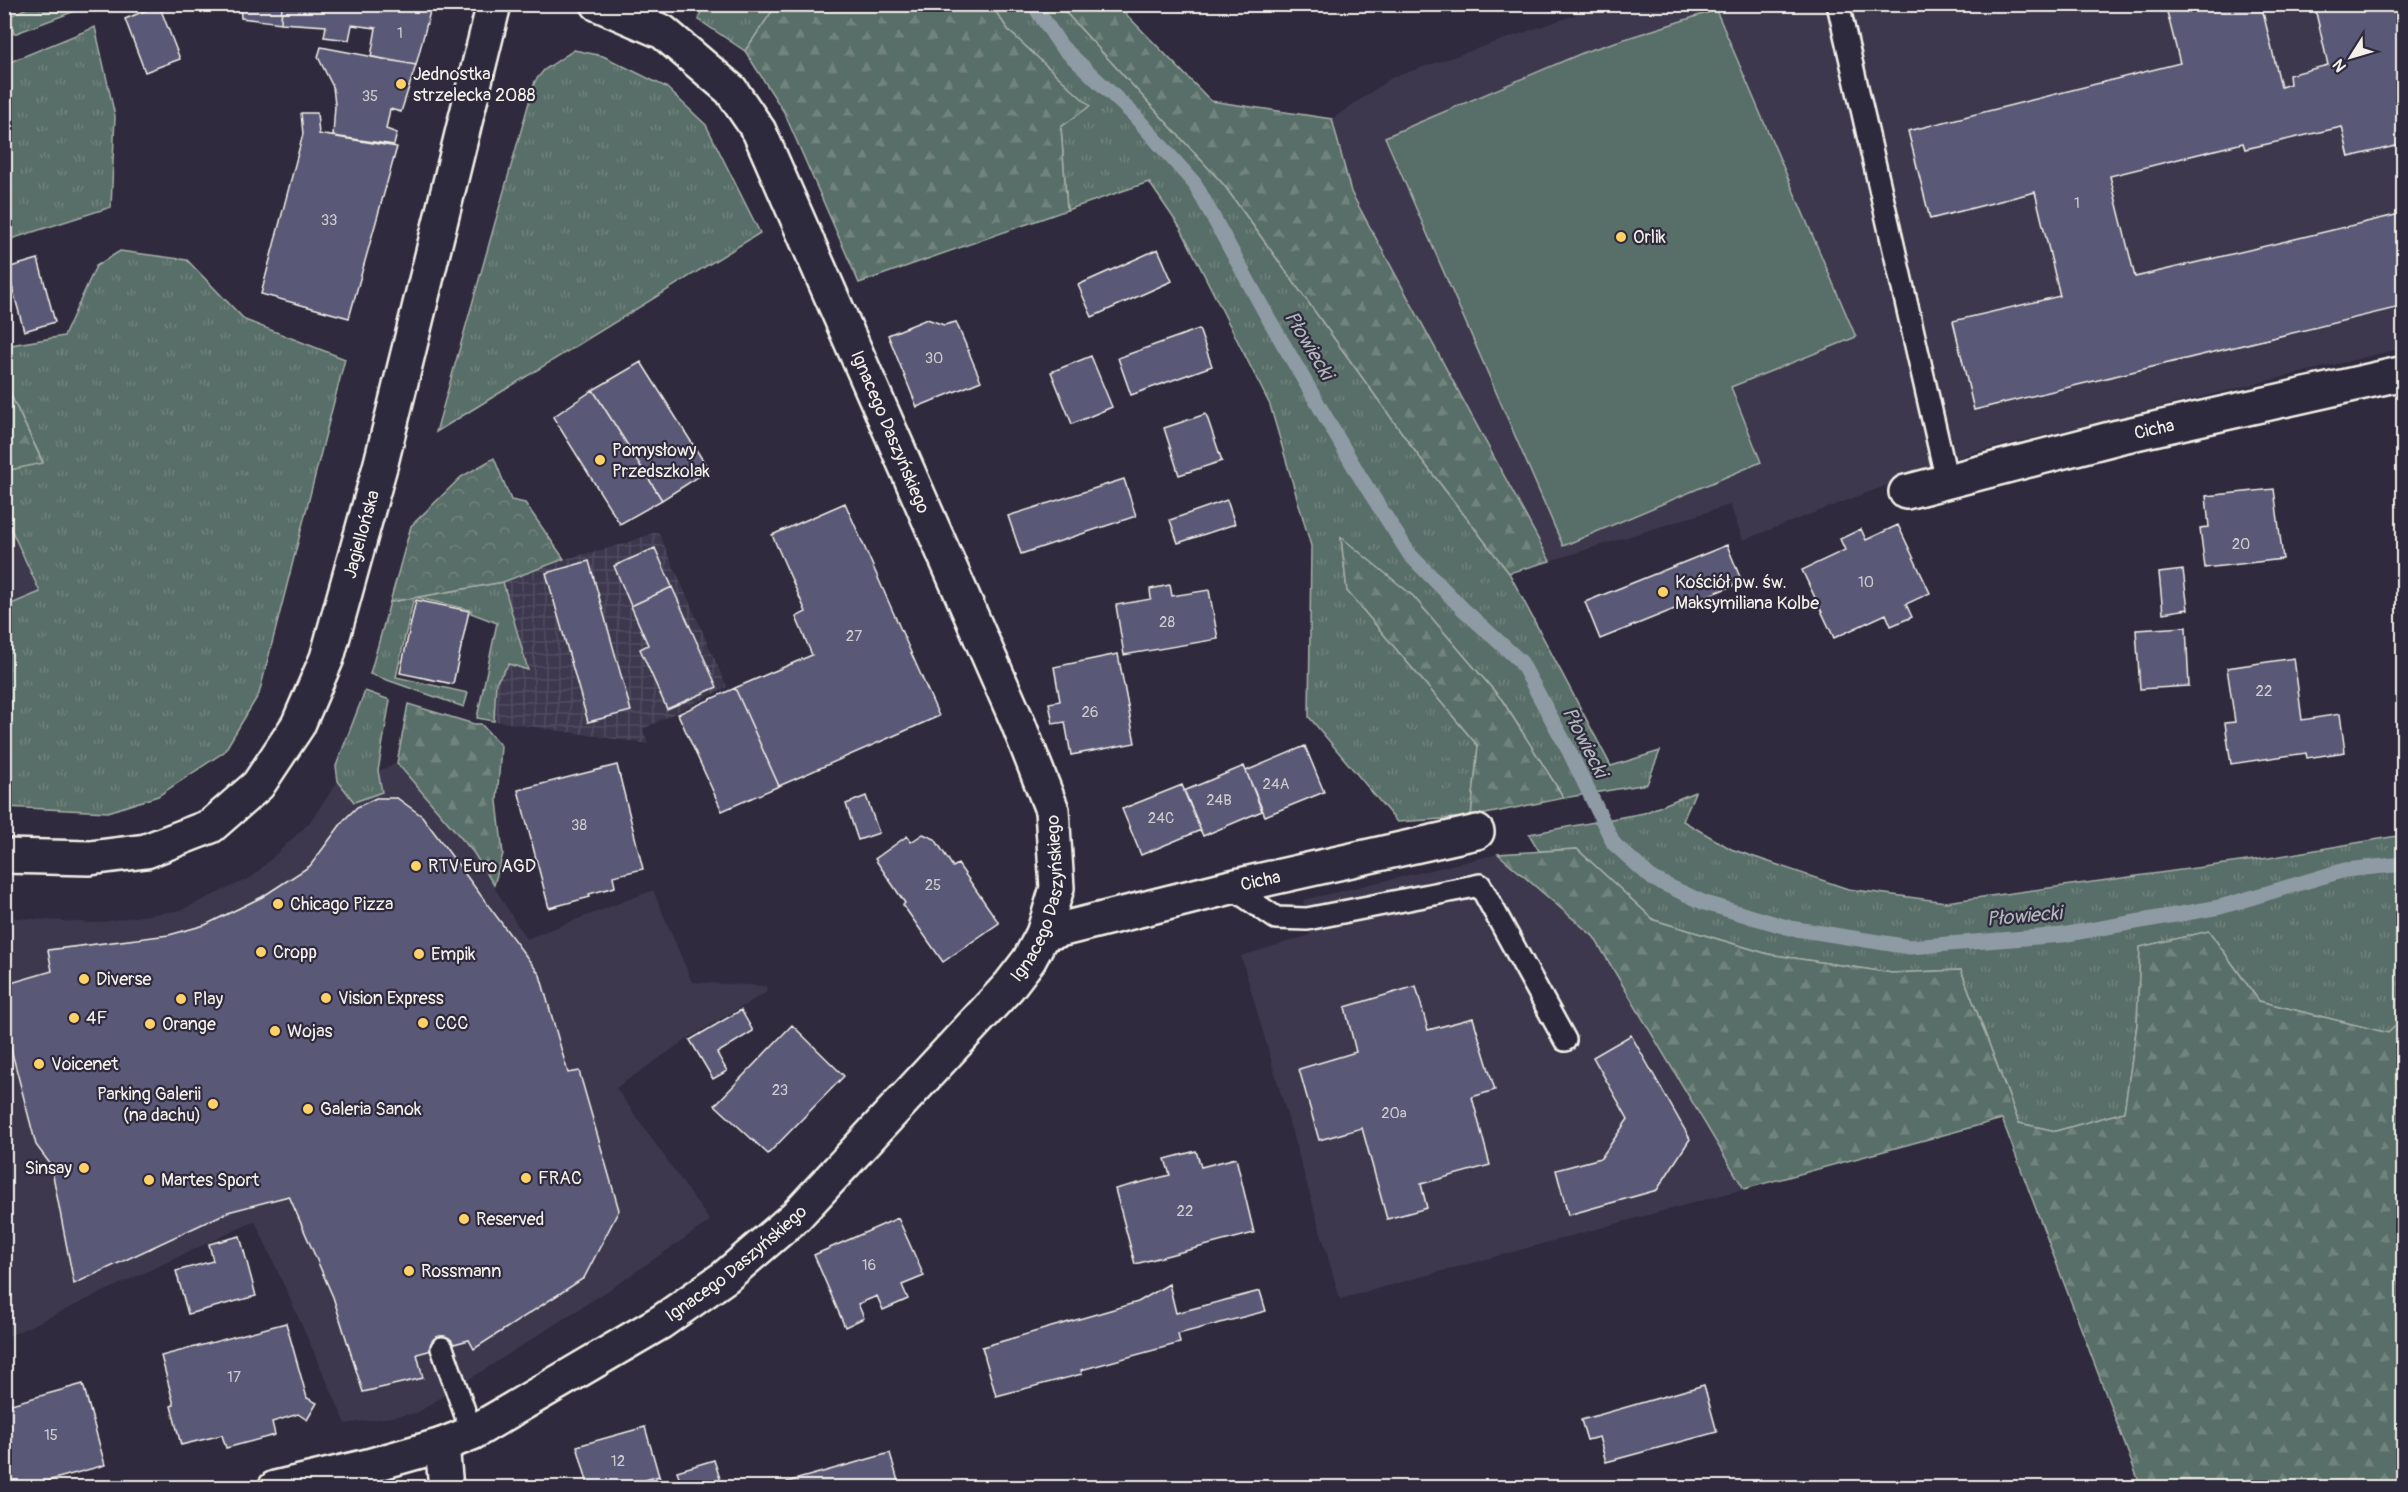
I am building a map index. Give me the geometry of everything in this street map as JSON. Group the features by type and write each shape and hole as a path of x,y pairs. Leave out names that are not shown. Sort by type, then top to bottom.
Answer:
{"street":[{"name":"Jagiellońska","path":"4,856 90,858 146,851 211,826 258,785 298,725 327,658 381,463 494,4"},
{"name":"Ignacego Daszyńskiego","path":"275,1488 368,1466 442,1445 472,1433 661,1322 725,1277 796,1216 1009,986 1029,960 1043,934 1057,888 1052,810 1018,723 759,131 731,90 663,32 598,4"},
{"name":"Cicha","path":"1906,492 2118,437 2403,373"},
{"name":"Cicha","path":"1043,934 1231,887 1477,832"},
{"path":"442,1445 446,1488"}],"lane":[{"path":"1838,4 1947,481"},
{"path":"1231,887 1276,918 1307,919 1480,885 1565,1040"},
{"path":"442,1348 472,1433"}],"shaded area":[{"path":"1574,5 2403,5 2403,348 1972,453 1743,540 1730,505 1550,561 1351,192 1332,119 1391,78 1575,15"},
{"path":"4,516 41,592 5,607 4,607"},
{"path":"658,531 727,687 643,729 648,744 494,721 496,682 509,664 528,669 503,582 564,559 624,544"},
{"name":"Galeria Sanok","path":"397,763 473,852 526,939 653,890 692,982 766,986 767,992 687,1039 616,1088 710,1221 615,1286 417,1413 346,1424 255,1221 5,1338 4,917 94,923 181,910 252,877 309,823 338,781 355,802 378,771"},
{"path":"1498,854 1594,937 1744,1189 1340,1299 1241,956 1310,935 1303,900"}],"green space":[{"path":"35,4 91,5 14,34 10,16"},
{"path":"777,4 991,5 1009,31 1090,106 1061,127 1067,210 859,283 784,112 745,51"},
{"path":"702,5 777,5 745,51 699,20"},
{"path":"991,5 1059,5 1224,185 1415,451 1509,573 1611,766 1660,751 1647,784 1564,798 1502,700 1413,596 1341,538 1347,591 1478,746 1471,817 1397,822 1309,717 1311,546 1270,405 1181,229 1149,182 1067,210 1061,127 1089,106 1009,31"},
{"path":"1059,5 1117,5 1211,101 1332,119 1351,192 1550,561 1509,573 1415,451 1224,185"},
{"name":"Orlik","path":"1716,10 1856,337 1731,387 1761,462 1563,546 1385,137 1587,51"},
{"path":"95,27 115,116 111,207 5,241 5,64"},
{"path":"574,50 603,56 666,87 706,125 760,233 436,432 535,81 544,70"},
{"path":"120,251 187,260 245,320 345,359 259,694 224,752 158,796 108,812 5,807 4,607 40,592 5,516 5,471 43,462 5,383 5,346 64,336 96,266"},
{"path":"5,383 43,463 5,471"},
{"path":"494,458 511,500 525,503 564,559 503,582 390,602 411,526 461,477"},
{"path":"1341,537 1413,596 1502,700 1564,798 1471,817 1478,746 1347,591"},
{"path":"503,582 528,670 509,664 496,682 494,721 477,718 497,623 471,613 471,610 416,597"},
{"path":"414,598 396,677 468,693 464,707 370,674 390,602"},
{"path":"365,691 390,700 378,771 382,792 354,802 338,781 336,766"},
{"path":"408,704 474,724 481,724 501,746 497,801 503,854 494,885 473,852 397,763"},
{"path":"1695,792 1683,821 1731,849 1848,889 1946,902 2269,858 2403,835 2403,1019 2388,1033 2259,1001 2209,931 2140,947 2137,1025 2124,1112 2056,1131 2019,1123 1961,970 1892,973 1768,954 1654,920 1577,849 1539,851 1529,834 1644,813"},
{"path":"1577,849 1654,920 1768,954 1892,973 1961,970 2019,1123 2056,1131 2124,1112 2137,1025 2140,947 2209,931 2259,1001 2388,1033 2403,1019 2403,1487 2141,1487 2002,1119 1744,1189 1594,937 1498,854"}],"building":[{"path":"240,4 282,4 281,23 241,18"},
{"path":"282,4 432,4 416,65 371,57 376,28 352,25 349,40 324,37 326,26 281,23"},
{"path":"2165,4 2261,4 2281,87 2290,84 2289,75 2328,65 2314,4 2404,4 2404,144 2349,157 2342,127 2245,149 2243,143 2110,176 2135,277 2404,213 2404,306 1974,410 1953,321 2060,296 2035,192 1930,219 1908,131 2180,63"},
{"path":"159,5 180,59 145,72 125,19"},
{"path":"321,47 416,65 401,112 390,109 386,129 397,133 394,145 333,136 335,105 333,87 318,57"},
{"path":"301,113 317,113 319,134 397,147 349,318 261,294 303,134"},
{"path":"1158,249 1172,281 1092,317 1078,285"},
{"path":"38,259 55,322 24,331 7,268"},
{"path":"927,319 944,325 956,322 981,381 917,407 888,335"},
{"path":"1199,329 1212,366 1131,395 1118,358"},
{"path":"1091,356 1112,407 1072,424 1051,372"},
{"path":"641,362 709,470 662,500 593,390"},
{"path":"593,390 662,500 620,524 553,417"},
{"path":"1206,414 1222,461 1179,475 1164,428"},
{"path":"1124,479 1136,516 1021,554 1008,516"},
{"path":"2274,489 2283,559 2205,568 2200,528 2209,527 2206,496"},
{"path":"1227,500 1235,524 1178,543 1170,520"},
{"path":"845,503 939,716 779,786 735,688 812,655 796,617 806,612 772,535"},
{"path":"1898,525 1930,593 1906,604 1912,617 1891,626 1886,614 1834,638 1802,570 1845,550 1840,539 1861,529 1866,540"},
{"name":"Kościół pw. św. Maksymiliana Kolbe","path":"1727,545 1742,582 1600,639 1585,602"},
{"path":"655,548 672,587 631,606 614,566"},
{"path":"589,561 631,711 588,722 546,573"},
{"path":"2183,570 2188,609 2163,613 2159,573"},
{"path":"1170,585 1172,596 1209,590 1218,639 1124,655 1116,605 1151,599 1150,589"},
{"path":"672,587 717,687 667,709 640,649 648,645 631,606"},
{"path":"416,600 469,611 453,684 400,673"},
{"path":"2186,627 2189,686 2140,689 2136,630"},
{"path":"1118,654 1135,743 1071,755 1065,722 1053,724 1049,703 1060,701 1054,667"},
{"path":"2294,658 2302,720 2340,714 2345,752 2307,758 2306,753 2231,764 2225,723 2235,722 2227,668"},
{"path":"735,688 779,786 722,811 678,714"},
{"path":"1305,746 1324,792 1265,816 1246,771"},
{"path":"617,765 643,869 613,876 615,887 589,894 590,897 549,908 518,790"},
{"path":"1244,766 1262,811 1203,836 1184,791"},
{"path":"1182,785 1201,830 1141,855 1122,809"},
{"path":"866,796 879,833 858,840 846,804"},
{"name":"Galeria Sanok","path":"376,798 397,798 422,816 540,975 568,1073 579,1071 619,1210 584,1278 474,1349 469,1340 417,1354 423,1378 363,1392 333,1297 289,1196 228,1212 74,1284 51,1165 36,1145 4,1022 4,985 52,971 48,950 169,935 205,925 262,897 310,866 344,820 357,807"},
{"path":"923,834 935,839 953,867 958,864 999,923 943,962 903,905 905,903 875,859 907,836 911,842"},
{"path":"1416,986 1428,1030 1473,1018 1495,1090 1472,1097 1490,1165 1421,1184 1427,1208 1387,1219 1362,1128 1319,1140 1299,1069 1356,1052 1345,1007"},
{"path":"741,1010 753,1031 717,1053 727,1071 713,1079 690,1040"},
{"path":"792,1025 844,1076 768,1154 715,1105"},
{"path":"1631,1035 1690,1139 1657,1190 1568,1215 1556,1170 1601,1158 1628,1119 1593,1057"},
{"path":"1196,1151 1201,1167 1236,1158 1254,1233 1135,1264 1115,1189 1170,1175 1165,1159"},
{"path":"898,1218 924,1276 902,1285 908,1299 883,1310 877,1296 858,1304 864,1318 845,1327 814,1255"},
{"path":"240,1236 256,1296 188,1314 176,1271 213,1261 209,1244"},
{"path":"1169,1284 1176,1313 1260,1291 1266,1311 1178,1334 1180,1343 1081,1370 1082,1374 996,1396 982,1347 1138,1302"},
{"path":"286,1323 307,1398 317,1403 307,1420 298,1414 272,1422 275,1435 226,1448 222,1435 181,1445 171,1406 174,1405 161,1356"},
{"path":"83,1384 105,1465 22,1488 4,1488 4,1406"},
{"path":"1704,1385 1717,1432 1606,1462 1599,1437 1587,1440 1581,1420"},
{"path":"645,1427 659,1476 618,1488 589,1488 577,1446"},
{"path":"890,1453 900,1488 789,1488 787,1482"},
{"path":"714,1460 723,1488 682,1488 677,1471"},
{"path":"659,1476 663,1488 618,1488"}],"waterway":[{"name":"Płowiecki","path":"1033,4 1061,46 1133,114 1195,184 1266,314 1359,475 1410,555 1463,609 1521,662 1569,751 1614,844 1653,879 1705,903 1790,928 1910,947 2062,935 2220,907 2345,870 2404,864"}],"place":[{"name":"Jednostka strzelecka 2088","path":"401,84"},
{"name":"Orlik","path":"1621,237"},
{"name":"Pomysłowy Przedszkolak","path":"600,460"},
{"name":"Kościół pw. św. Maksymiliana Kolbe","path":"1663,592"},
{"name":"RTV Euro AGD","path":"416,866"},
{"name":"Chicago Pizza","path":"278,904"},
{"name":"Cropp","path":"261,952"},
{"name":"Empik","path":"419,954"},
{"name":"Diverse","path":"84,979"},
{"name":"Vision Express","path":"326,998"},
{"name":"Play","path":"181,999"},
{"name":"4F","path":"74,1018"},
{"name":"CCC","path":"423,1023"},
{"name":"Orange","path":"150,1024"},
{"name":"Wojas","path":"275,1031"},
{"name":"Voicenet","path":"39,1064"},
{"name":"Parking Galerii (na dachu)","path":"213,1104"},
{"name":"Galeria Sanok","path":"308,1109"},
{"name":"Sinsay","path":"84,1168"},
{"name":"FRAC","path":"526,1178"},
{"name":"Martes Sport","path":"149,1180"},
{"name":"Reserved","path":"464,1219"},
{"name":"Rossmann","path":"409,1271"}]}
